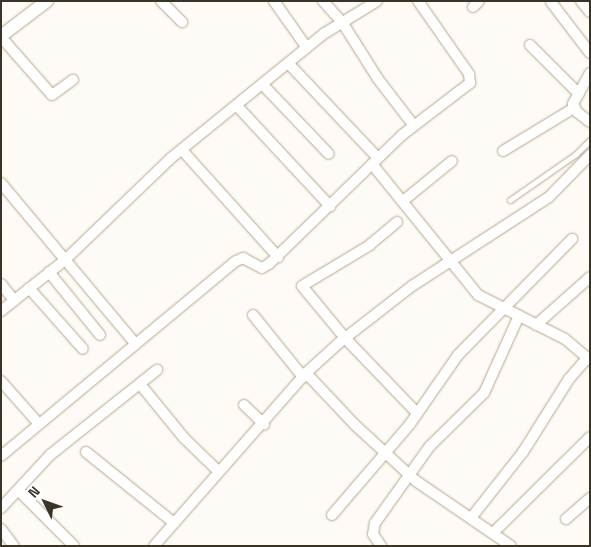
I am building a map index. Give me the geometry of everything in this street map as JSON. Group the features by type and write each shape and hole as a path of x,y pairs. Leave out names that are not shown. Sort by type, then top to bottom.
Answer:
{"street":[{"path":"47,1 1,37 52,95 73,80"},
{"path":"161,1 182,22"},
{"path":"274,1 307,48"},
{"path":"324,1 342,22 378,80 414,126"},
{"path":"1,311 65,260 182,150 307,48 342,22 377,1"},
{"path":"1,456 134,343 236,261 248,259 262,268 278,256 375,161 414,126 465,88 471,79 418,1"},
{"path":"581,1 590,12"},
{"path":"552,2 590,54"},
{"path":"530,45 580,94"},
{"path":"289,64 375,161 449,261 478,295 502,309 565,339 589,359 569,379 523,452 471,518"},
{"path":"503,151 574,108 590,73"},
{"path":"263,84 329,154"},
{"path":"236,106 330,206"},
{"path":"574,108 590,122"},
{"path":"182,150 278,256"},
{"path":"154,546 218,471 264,424 305,375 345,338 449,261 549,197 590,154"},
{"path":"403,201 452,161"},
{"path":"1,183 134,343"},
{"path":"397,222 370,245 302,286 345,338 418,413"},
{"path":"332,515 418,413 444,372 502,309 572,239"},
{"path":"49,272 100,335"},
{"path":"536,325 590,277"},
{"path":"1,284 14,300"},
{"path":"29,288 83,349"},
{"path":"253,315 305,375 354,424 410,475 511,546"},
{"path":"381,546 372,529 439,436 484,393 519,316"},
{"path":"1,508 62,444 157,370"},
{"path":"1,381 38,423"},
{"path":"140,384 184,438 218,471"},
{"path":"244,405 264,424"},
{"path":"493,533 590,437"},
{"path":"86,452 174,523"},
{"path":"18,490 63,542 74,546"},
{"path":"566,519 590,498"},
{"path":"1,529 14,546"}],"lane":[{"path":"510,200 576,154 590,140"}]}
